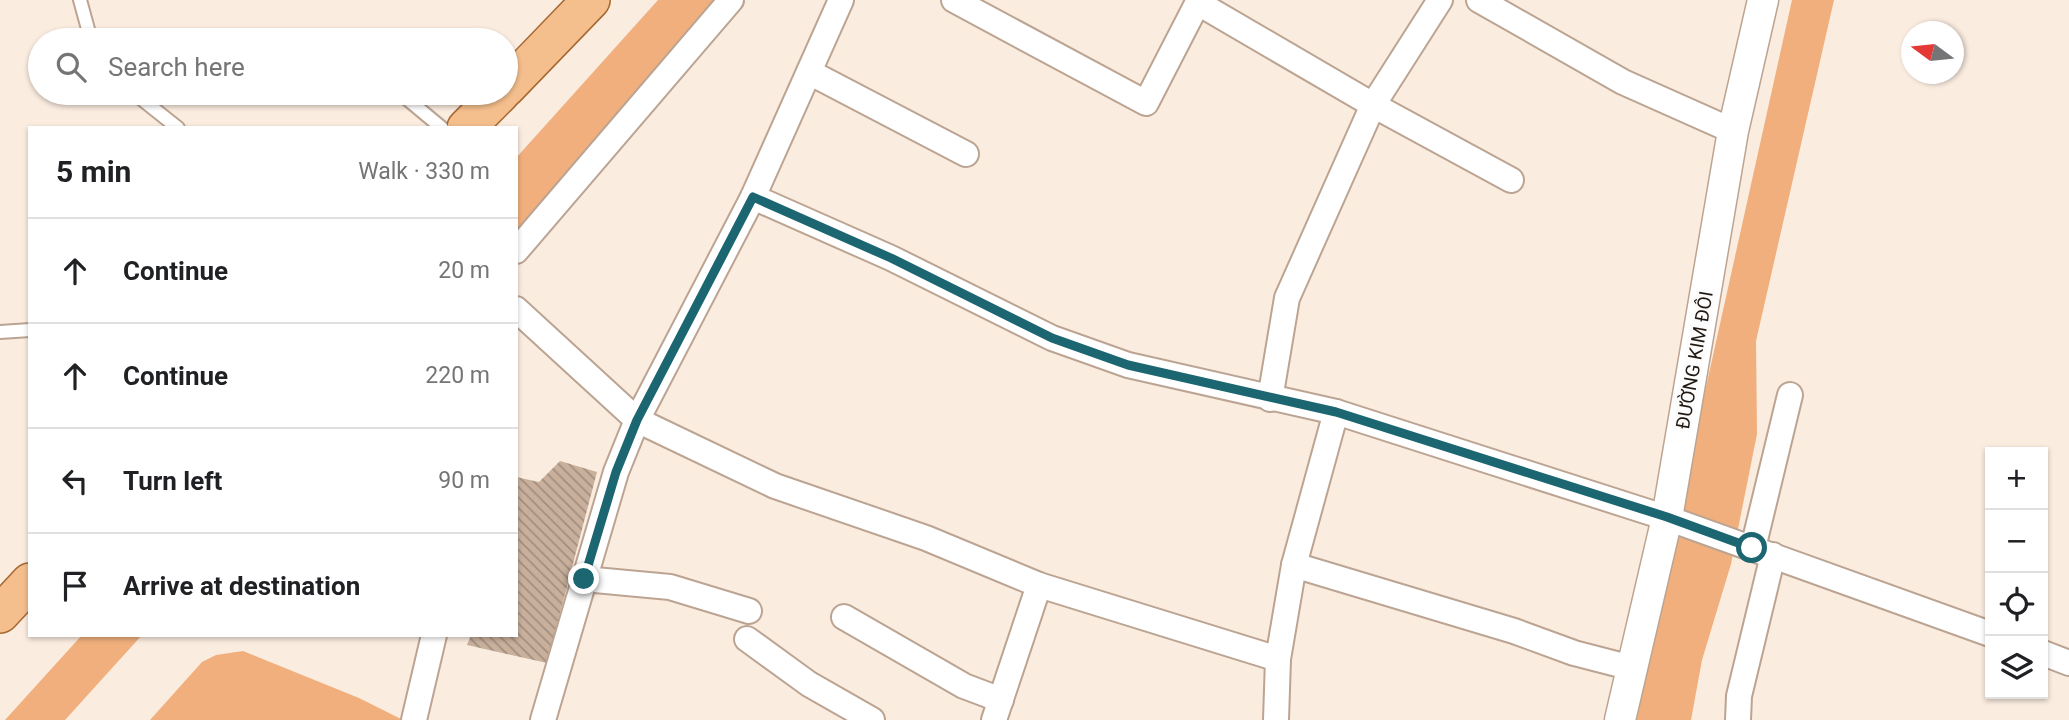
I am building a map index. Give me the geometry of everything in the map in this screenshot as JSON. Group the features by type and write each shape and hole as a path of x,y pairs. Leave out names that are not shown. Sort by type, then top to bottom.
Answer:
{"main road":[{"path":"518,76 591,0"},
{"path":"468,126 489,105"},
{"path":"485,126 495,105"},
{"path":"0,614 28,584"}],"street":[{"path":"518,249 731,0"},
{"path":"543,720 616,472 637,420 753,197 841,0"},
{"path":"954,0 1146,103 1198,2 1373,105 1511,180"},
{"path":"1270,399 1287,298 1373,105 1440,0"},
{"path":"1479,0 1623,82 1733,131"},
{"name":"ĐƯỜNG KIM ĐÔI","path":"1620,720 1632,668 1676,521 1733,131 1763,0"},
{"path":"809,72 966,155"},
{"path":"753,197 891,258 1052,338 1128,365 1336,412 1676,521 1985,632"},
{"path":"518,311 637,420 775,486 926,538 1039,585 1278,659"},
{"path":"1738,720 1739,696 1790,395"},
{"path":"1276,720 1278,659 1294,565 1336,412"},
{"path":"1294,565 1514,631 1574,653 1632,668"},
{"path":"584,579 670,587 749,611"},
{"path":"844,617 964,686 997,710 1039,585"},
{"path":"414,720 434,637"},
{"path":"747,639 809,684 872,720"},
{"path":"2048,655 2069,663"}],"lane":[{"path":"80,0 88,28"},
{"path":"149,105 175,126"},
{"path":"414,105 440,126"},
{"path":"0,332 28,330"}],"shaded area":[{"path":"658,0 721,0 639,96 518,228 518,156"},
{"path":"1792,0 1834,0 1756,341 1757,434 1731,564 1702,660 1691,720 1632,720"},
{"path":"80,637 140,637 65,720 5,720"},
{"path":"243,651 359,698 403,720 150,720 202,662 216,655"}],"building":[{"path":"560,461 597,472 547,663 467,645 470,637 518,637 518,477 539,482"}],"route":[{"path":"584,579 616,472 637,420 753,197 891,258 1052,338 1128,365 1336,412 1667,517 1752,548"}]}
